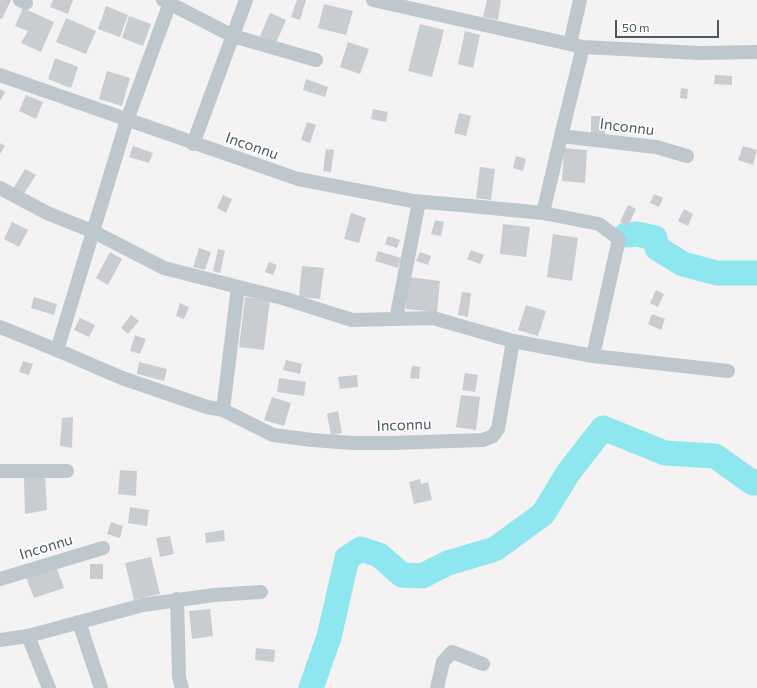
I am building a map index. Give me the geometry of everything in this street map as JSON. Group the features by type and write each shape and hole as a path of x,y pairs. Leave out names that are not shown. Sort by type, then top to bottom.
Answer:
{"street":[{"path":"193,144 246,0"},
{"path":"373,0 576,45 700,52 757,52"},
{"path":"543,213 561,136 576,45 580,0"},
{"path":"57,350 127,120 168,1 233,36 316,60"},
{"name":"Inconnu","path":"0,75 193,144 298,179 418,202 543,213 599,224 620,239 593,356"},
{"name":"Inconnu","path":"561,136 656,147 687,156"},
{"path":"0,188 47,213 92,231 164,268 286,299 352,320 433,318 513,341 593,356 728,371"},
{"path":"396,319 418,202"},
{"path":"224,410 238,287"},
{"name":"Inconnu","path":"0,327 122,378 207,407 224,410 272,435 353,443 393,444 483,440 493,436 498,430 513,341"},
{"path":"0,471 67,471"},
{"name":"Inconnu","path":"0,579 102,548"},
{"path":"0,640 28,636 143,605 178,599 261,592"},
{"path":"178,599 179,677 182,688"},
{"path":"79,622 101,688"},
{"path":"28,636 49,688"},
{"path":"437,688 443,662 452,652 483,664"}],"building":[{"path":"0,0 11,0 2,19 0,18"},
{"path":"53,0 73,0 68,14 50,7"},
{"path":"297,0 306,0 300,20 291,17"},
{"path":"487,0 501,0 498,20 483,17"},
{"path":"324,4 353,11 346,35 318,28"},
{"path":"106,6 128,15 120,37 98,29"},
{"path":"23,8 54,22 41,52 21,43 28,31 15,26"},
{"path":"270,13 286,20 276,43 260,36"},
{"path":"129,16 151,24 143,46 122,38"},
{"path":"66,18 96,31 86,54 56,42"},
{"path":"420,24 444,30 432,77 408,71"},
{"path":"465,31 480,35 473,68 458,64"},
{"path":"348,42 369,49 360,74 340,67"},
{"path":"55,58 78,67 71,88 48,79"},
{"path":"107,71 130,78 122,106 99,99"},
{"path":"715,75 732,76 732,85 714,84"},
{"path":"306,79 328,87 325,97 303,90"},
{"path":"681,88 688,89 687,99 680,98"},
{"path":"0,89 5,92 0,101"},
{"path":"26,95 43,102 36,119 19,111"},
{"path":"373,109 388,112 386,122 371,119"},
{"path":"459,113 471,116 466,136 454,133"},
{"path":"591,116 605,116 605,134 591,134"},
{"path":"307,122 316,125 310,143 301,140"},
{"path":"0,143 5,146 0,154"},
{"path":"133,146 153,153 149,163 129,157"},
{"path":"743,146 757,150 753,165 738,160"},
{"path":"564,148 587,150 585,183 562,181"},
{"path":"326,149 334,150 331,172 323,171"},
{"path":"516,156 526,159 523,171 513,168"},
{"path":"480,167 495,169 491,200 476,198"},
{"path":"25,169 36,175 23,195 13,189"},
{"path":"654,194 663,198 659,207 650,203"},
{"path":"223,195 232,199 226,213 217,208"},
{"path":"628,205 636,209 628,226 620,222"},
{"path":"684,209 693,214 688,226 678,221"},
{"path":"351,213 366,218 359,243 344,239"},
{"path":"435,220 444,222 441,236 431,234"},
{"path":"12,222 28,230 19,247 4,239"},
{"path":"503,224 530,227 526,257 500,254"},
{"path":"553,234 578,238 572,281 547,277"},
{"path":"388,236 400,240 397,248 385,244"},
{"path":"199,248 211,252 205,270 193,267"},
{"path":"218,249 225,251 220,273 213,271"},
{"path":"471,250 484,255 480,264 467,259"},
{"path":"378,251 401,258 398,268 375,261"},
{"path":"110,252 122,259 108,285 96,278"},
{"path":"420,252 431,256 428,265 416,261"},
{"path":"269,262 277,265 273,275 265,272"},
{"path":"302,266 324,268 320,299 299,297"},
{"path":"409,277 440,281 437,312 406,309"},
{"path":"656,290 664,294 658,307 650,303"},
{"path":"462,292 471,293 468,317 458,315"},
{"path":"34,297 57,304 54,315 31,308"},
{"path":"245,297 270,300 264,350 239,347"},
{"path":"180,303 189,307 184,319 176,316"},
{"path":"526,305 546,311 538,336 518,330"},
{"path":"652,314 665,319 661,330 648,324"},
{"path":"131,315 139,321 128,334 121,328"},
{"path":"80,318 95,325 89,337 74,330"},
{"path":"135,335 146,339 140,354 130,351"},
{"path":"286,360 302,364 300,374 283,370"},
{"path":"23,361 33,364 29,375 19,372"},
{"path":"139,362 167,369 164,381 137,374"},
{"path":"412,366 420,367 419,379 410,378"},
{"path":"465,373 478,375 475,392 462,390"},
{"path":"357,375 358,387 340,389 338,377"},
{"path":"279,378 306,382 304,396 277,392"},
{"path":"461,395 480,397 476,430 456,427"},
{"path":"272,397 291,403 284,426 264,420"},
{"path":"338,411 342,433 331,435 327,414"},
{"path":"73,417 72,448 60,446 62,418"},
{"path":"120,470 137,471 136,496 118,494"},
{"path":"45,475 47,510 25,514 24,478"},
{"path":"420,479 421,484 428,482 432,500 414,504 409,482"},
{"path":"130,507 149,510 147,526 128,523"},
{"path":"111,522 123,526 120,538 107,534"},
{"path":"224,530 225,541 206,543 205,533"},
{"path":"170,536 174,554 160,557 156,538"},
{"path":"151,557 160,594 134,600 125,563"},
{"path":"90,564 103,564 103,579 90,579"},
{"path":"56,566 64,588 34,598 26,577"},
{"path":"210,609 213,636 192,639 189,611"},
{"path":"256,648 275,650 274,662 255,660"}],"waterway":[{"path":"626,235 637,234 655,238 657,248 683,264 717,273 757,273"},
{"path":"311,688 329,637 347,558 361,549 379,555 402,575 422,576 448,563 495,549 543,514 568,473 603,428 665,453 715,456 753,483 757,482"}]}
